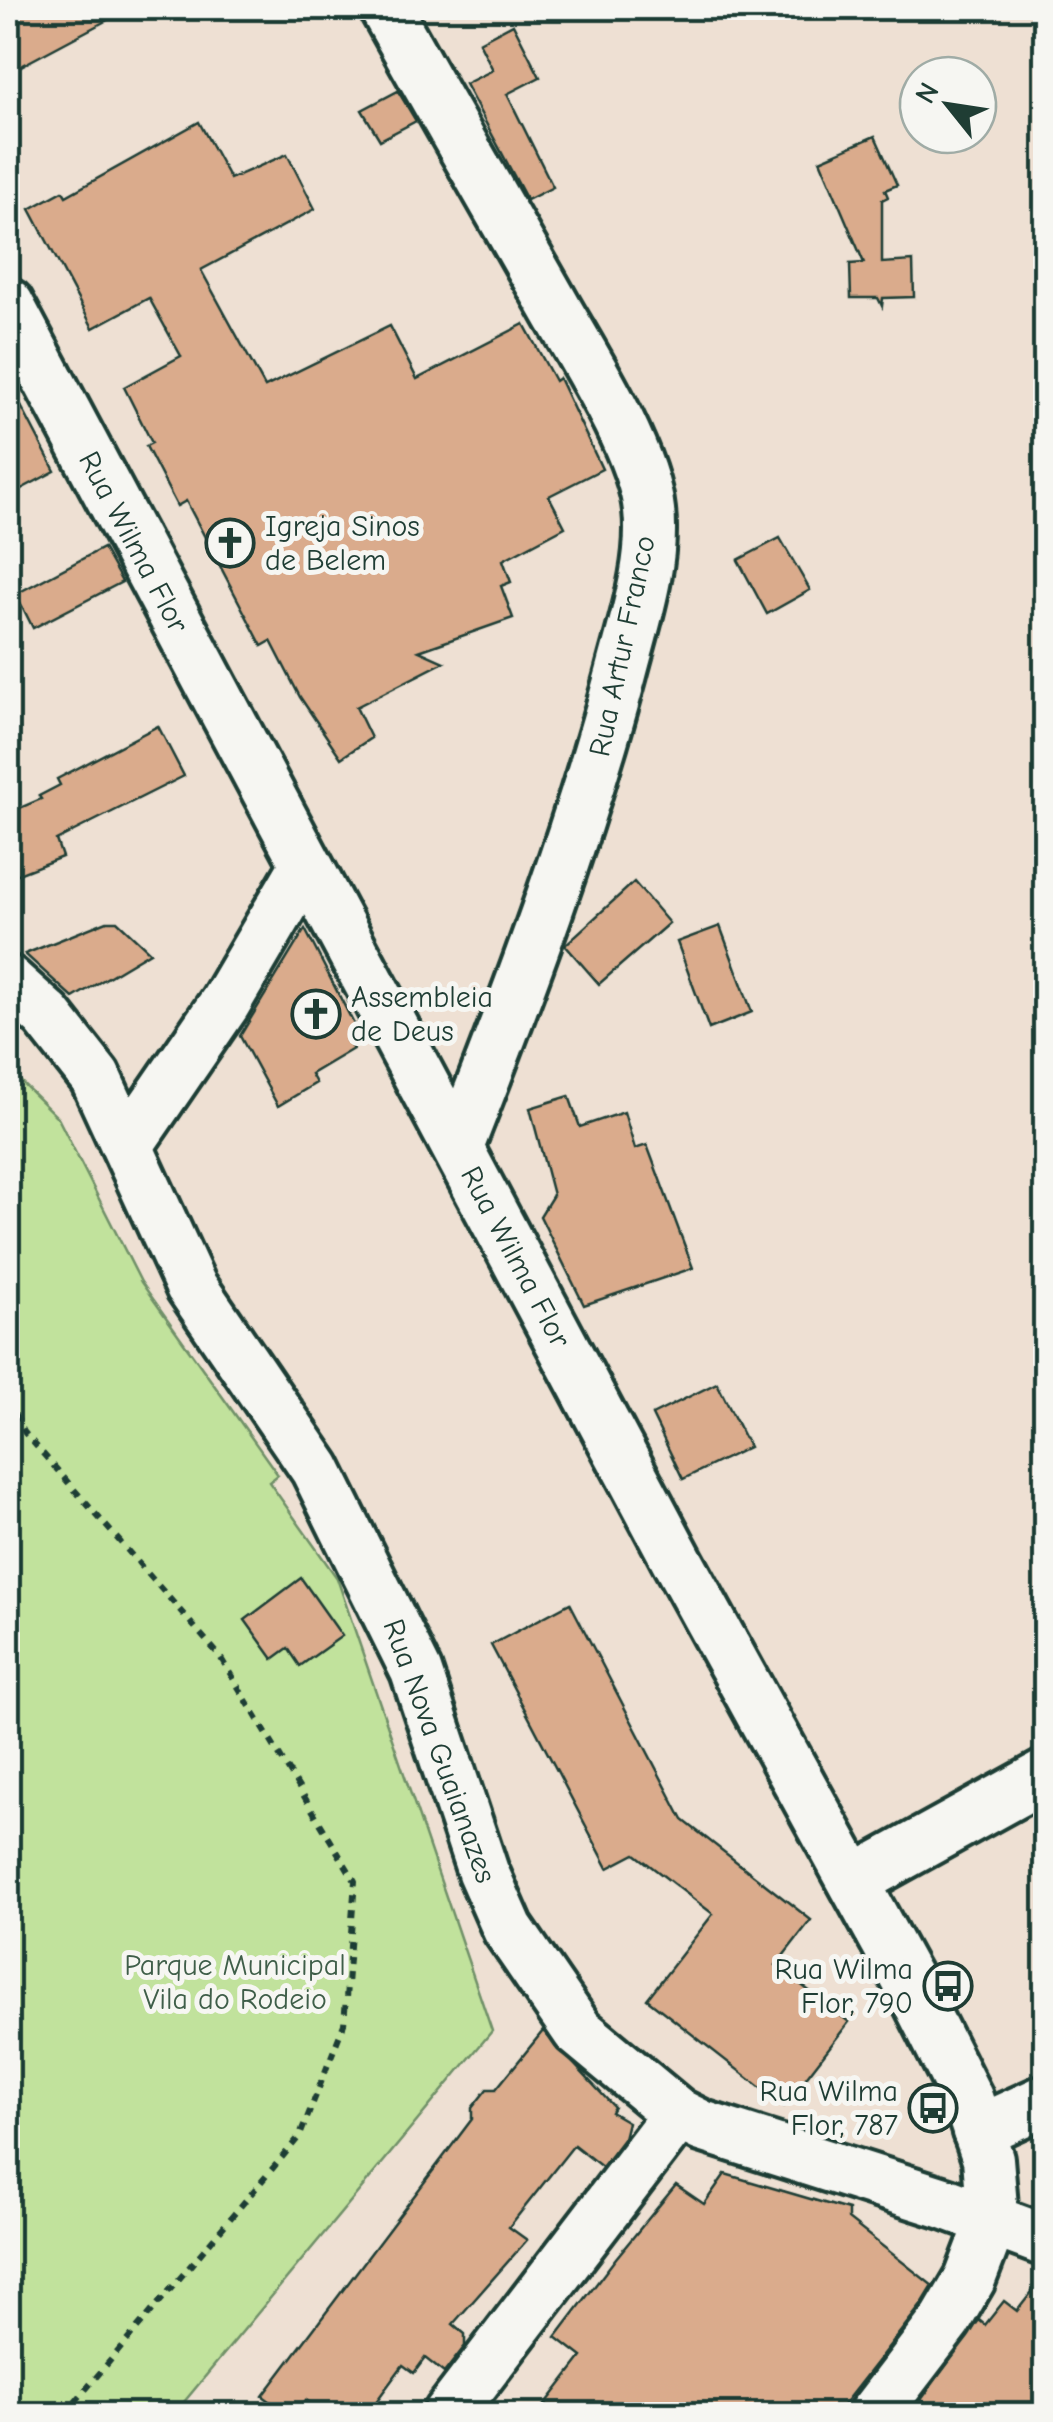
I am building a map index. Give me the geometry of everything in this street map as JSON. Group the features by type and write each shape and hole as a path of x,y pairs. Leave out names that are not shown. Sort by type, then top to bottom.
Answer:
{"street":[{"name":"Rua Artur Franco","path":"385,8 596,379 644,482 650,511 649,547 632,630 596,764 519,992 458,1147"},
{"name":"Rua Wilma Flor","path":"8,304 908,1981 978,2131 988,2159 993,2219"},
{"path":"127,1146 225,1003 306,865"},
{"name":"Rua Nova Guaianazes","path":"8,981 70,1042 95,1077 191,1286 316,1469 372,1575 416,1671 483,1872 508,1929 578,2032 678,2114 735,2138 993,2219 1046,2241"},
{"path":"854,1881 1046,1775"},
{"path":"978,2131 1046,2100"},
{"path":"449,2414 678,2114"},
{"path":"874,2414 946,2320 970,2279 993,2219"}],"path":[{"path":"8,1400 24,1432 219,1656 355,1882 344,2024 300,2136 65,2414"}],"green space":[{"name":"Parque Municipal Vila do Rodeio","path":"8,1069 58,1118 141,1282 278,1475 269,1482 337,1578 492,2031 174,2414 8,2414"}],"building":[{"path":"8,8 130,8 8,73"},
{"path":"513,24 540,77 507,94 553,187 527,200 465,84 493,70 479,42"},
{"path":"398,91 416,121 380,140 362,110"},
{"path":"199,122 230,179 287,154 315,209 201,270 265,387 390,326 417,379 524,324 555,381 559,378 602,469 549,496 565,527 503,560 511,582 501,586 513,618 419,651 444,662 356,707 371,738 341,758 300,697 271,641 262,646 186,501 177,506 146,446 152,443 124,387 181,356 149,298 93,328 30,209 63,191 66,196"},
{"path":"875,136 897,185 885,190 888,197 882,200 882,263 913,261 914,297 883,298 882,306 878,298 851,298 850,264 864,263 820,160"},
{"path":"8,381 55,471 8,496"},
{"path":"780,538 810,590 767,614 738,560"},
{"path":"103,548 122,582 33,628 16,594"},
{"path":"158,726 184,776 56,840 62,857 8,878 8,813 41,799 39,796 60,785 57,779"},
{"path":"634,882 669,923 599,984 565,945"},
{"path":"107,921 117,921 150,952 73,998 25,954"},
{"path":"720,926 752,1012 709,1029 677,942"},
{"path":"305,929 359,1034 347,1041 353,1049 311,1074 316,1083 278,1106 240,1036"},
{"path":"569,1096 580,1127 624,1112 635,1149 647,1145 693,1268 584,1305 540,1216 553,1195 530,1108"},
{"path":"717,1383 749,1447 683,1479 652,1415"},
{"path":"301,1578 342,1636 300,1666 288,1648 273,1659 245,1620"},
{"path":"570,1603 683,1820 811,1920 776,1965 849,2022 784,2106 647,1999 713,1914 635,1854 608,1868 491,1645"},
{"path":"543,2031 614,2107 611,2112 628,2122 624,2138 602,2167 574,2145 509,2227 527,2240 453,2324 465,2334 465,2346 444,2373 425,2358 414,2373 403,2365 367,2414 326,2414 306,2400 294,2414 288,2414 263,2396 472,2119 472,2108 487,2089 496,2089"},
{"path":"725,2174 848,2210 848,2219 933,2286 836,2414 538,2414 582,2357 556,2337 616,2258 676,2185 704,2204"},
{"path":"1046,2274 1046,2414 940,2414 921,2400 979,2320 985,2325 1004,2301 1017,2311"}],"place":[{"name":"Igreja Sinos de Belem","path":"230,543"},
{"name":"Assembleia de Deus","path":"316,1014"},
{"name":"Rua Wilma Flor, 790","path":"948,1986"},
{"name":"Rua Wilma Flor, 787","path":"933,2108"}]}
